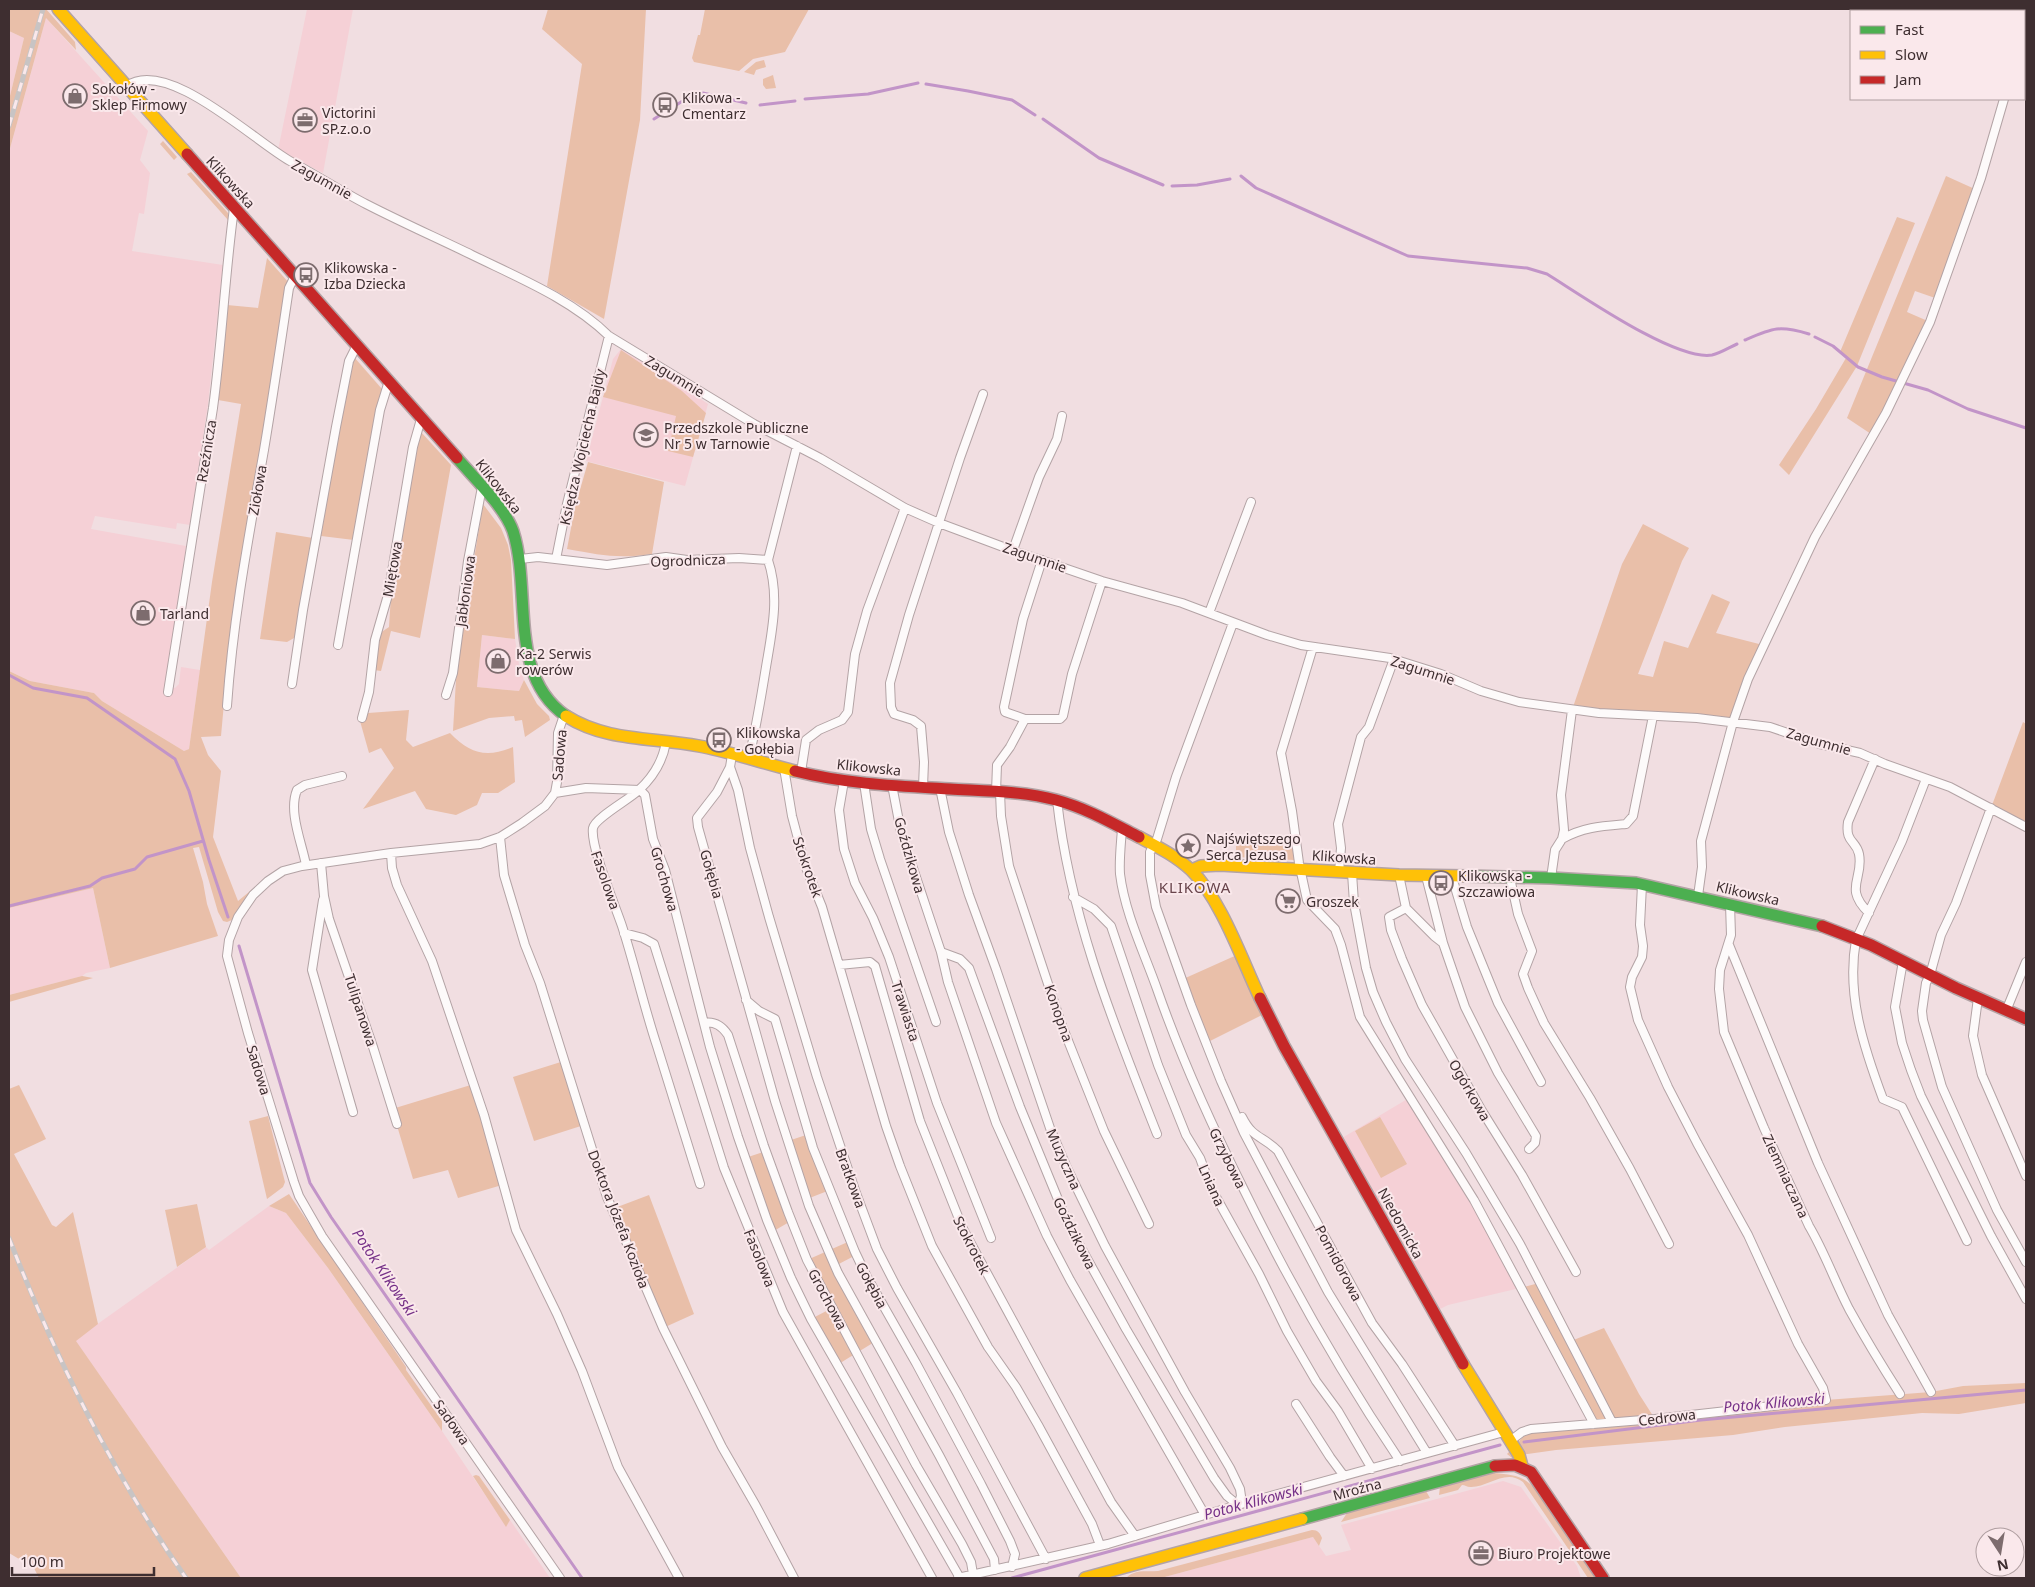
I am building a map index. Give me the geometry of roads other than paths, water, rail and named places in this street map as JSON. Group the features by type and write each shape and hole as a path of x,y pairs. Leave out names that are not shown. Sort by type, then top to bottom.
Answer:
{"street":[{"name":"Klikowska","path":"58,9 482,487 510,525 520,558 527,651 538,686 547,700 564,715 584,727 601,733 700,746 784,768 844,781 1025,794 1057,800 1083,808 1174,857 1192,870 1201,866 1220,865 1399,875 1551,878 1642,885 1698,896 1819,924 1903,961 2006,1011 2026,1018"},
{"name":"Zagumnie","path":"127,86 135,80 151,79 177,86 212,107 281,156 366,204 560,300 598,325 608,336 754,424 797,446 905,508 939,523 1102,580 1182,603 1266,636 1313,647 1394,659 1441,674 1481,691 1519,702 1572,710 1733,722 1776,729 1820,744 1860,753 1950,787 2026,827"},
{"path":"1698,896 1702,866 1701,841 1733,722 1748,679 1815,537 1886,413 1930,322 1981,178 2004,100"},
{"name":"Rzeźnicza","path":"168,692 214,400 227,259 234,208"},
{"name":"Ziołowa","path":"227,706 230,655 240,584 289,288 296,276"},
{"name":"Księdza Wojciecha Bajdy","path":"556,559 567,504 608,336"},
{"path":"292,684 336,427 350,361 356,345"},
{"path":"338,645 380,410 385,388 389,381"},
{"path":"923,787 924,762 921,726 914,720 894,714 891,706 890,683 909,615 983,394"},
{"path":"1013,550 1039,477 1057,439 1062,416"},
{"name":"Miętowa","path":"362,718 368,692 375,640 388,595 413,447 421,419"},
{"path":"749,758 758,720 774,627 773,586 768,560 797,446"},
{"name":"Jabłoniowa","path":"446,695 453,673 468,561 482,487"},
{"path":"1209,613 1250,502"},
{"path":"801,772 806,740 819,730 842,720 848,712 855,654 867,611 905,508"},
{"name":"Ogrodnicza","path":"520,558 538,557 607,565 666,558 687,560 740,558 768,560"},
{"path":"1042,560 1023,619 1004,707 1005,712 1025,719 1060,719 1063,716 1072,674 1102,580"},
{"name":"Pomidorowa","path":"1233,623 1176,777 1149,859 1156,907 1177,969 1223,1086 1244,1133 1328,1292 1427,1453"},
{"path":"1313,647 1280,753 1288,787 1307,900 1335,929 1360,1017 1474,1200 1594,1424"},
{"path":"1339,872 1341,848 1338,824 1361,737 1369,727 1394,659"},
{"path":"1551,878 1555,850 1562,839 1564,830 1561,794 1572,710"},
{"name":"Sadowa","path":"560,1578 322,1236 299,1196 277,1131 227,956 228,944 234,926 253,895 283,870 391,853 480,844 500,837 545,806 555,793 558,733 564,715"},
{"path":"1562,839 1586,828 1626,824 1630,821 1633,816 1653,716"},
{"name":"Konopna","path":"1025,719 997,765 998,792 1009,866 1061,1023 1104,1131 1149,1224"},
{"path":"555,793 586,788 640,790 654,773 662,759 666,742"},
{"name":"Gołębia","path":"732,755 730,767 714,797 704,807 698,818 698,827 775,1101 809,1206 838,1272 994,1559 995,1570"},
{"path":"1869,913 1858,901 1856,894 1859,852 1847,834 1848,822 1874,759"},
{"name":"Bratkowa","path":"730,767 738,790 750,848 817,1077 856,1193 878,1249 896,1288 957,1392 1046,1559"},
{"name":"Stokrotek","path":"784,768 792,816 805,865 822,907 886,1126 932,1246 988,1347 1016,1387 1038,1424 1092,1524 1100,1545"},
{"path":"306,865 295,817 294,804 297,790 304,785 342,776"},
{"path":"1926,779 1902,841 1856,940 1853,956 1854,1000 1866,1053 1883,1099 1902,1107 1967,1241"},
{"name":"Trawiasta","path":"844,781 839,810 844,849 855,883 873,918 889,957 937,1103 992,1238"},
{"path":"864,783 871,829 880,859 936,1022"},
{"name":"Goździkowa","path":"892,785 901,832 941,952 948,982 996,1123 1047,1236 1104,1341 1205,1515"},
{"name":"Muzyczna","path":"940,788 949,832 969,895 1050,1128 1105,1246 1185,1392 1230,1468 1240,1489 1241,1496 1238,1505"},
{"name":"Fasolowa","path":"640,790 593,825 594,843 624,933 700,1184"},
{"name":"Grochowa","path":"640,790 645,795 654,839 665,870 704,1023 740,1144 790,1278 833,1358 959,1578"},
{"path":"1057,800 1062,846 1074,897 1107,1007 1157,1134"},
{"path":"1991,808 1956,903 1942,935 1926,984 1922,1010 1923,1020 1942,1087 1997,1210 2026,1262"},
{"name":"Grzybowa","path":"1122,829 1120,872 1129,913 1172,1033 1199,1098 1302,1302 1400,1461"},
{"name":"Doktora Józefa Kozioła","path":"500,837 504,875 519,928 540,983 610,1203 655,1312 722,1447 761,1514 794,1578"},
{"path":"391,853 392,868 397,885 432,961 481,1107 516,1230 557,1314 582,1371 618,1467 679,1578"},
{"name":"Tulipanowa","path":"321,863 324,896 329,919 371,1039 397,1124"},
{"name":"Niedomicka","path":"1192,870 1212,896 1266,1014 1462,1362 1520,1457 1522,1466 1532,1472 1603,1578"},
{"path":"1352,873 1354,903 1366,968 1373,992 1386,1022 1405,1059 1466,1153 1520,1244 1612,1422"},
{"path":"1399,875 1406,908 1443,943"},
{"path":"1426,876 1443,943 1465,1008 1498,1074 1536,1136 1535,1143 1529,1149"},
{"path":"1452,877 1467,927 1498,1003 1542,1082"},
{"path":"1510,878 1518,914 1532,951 1523,974 1528,988 1544,1023 1595,1106 1668,1244"},
{"name":"Cedrowa","path":"959,1578 1046,1559 1135,1536 1238,1505 1427,1453 1507,1437 1531,1430 1826,1400 1823,1388 1798,1344 1748,1235 1668,1087 1638,1020 1630,988 1632,977 1642,957 1643,946 1640,926 1642,885"},
{"name":"Tulipanowa","path":"324,896 312,970 353,1112"},
{"name":"Lniana","path":"1074,897 1094,908 1111,926 1158,1065 1186,1135 1200,1158 1211,1188 1287,1331 1372,1469"},
{"name":"Ziemniaczana","path":"1730,904 1731,934 1720,970 1718,989 1724,1032 1764,1128 1809,1226 1849,1308 1879,1362 1900,1394"},
{"name":"Ogórkowa","path":"1406,908 1389,917 1391,930 1410,980 1469,1089 1522,1175 1576,1272"},
{"name":"Fasolowa","path":"624,933 643,938 654,944 724,1168 772,1289 825,1390 932,1578"},
{"name":"Ziemniaczana","path":"1729,945 1818,1163 1888,1315 1931,1392"},
{"name":"Goździkowa","path":"941,952 966,962 1027,1123 1069,1226 1214,1478 1227,1496 1238,1505"},
{"path":"1903,961 1895,1007 1902,1043 1920,1096 1991,1236 2026,1299"},
{"name":"Stokrotek","path":"839,964 870,962 875,966 920,1121 962,1229 1111,1502 1135,1536"},
{"path":"2006,1011 2026,962"},
{"path":"1978,998 1973,1036 1982,1074 2026,1176"},
{"name":"Gołębia","path":"746,1000 759,1011 776,1019 813,1148 855,1252 1002,1525 1015,1554 1012,1566"},
{"name":"Grochowa","path":"704,1023 712,1022 723,1028 728,1035 766,1151 807,1260 916,1465 962,1544 971,1562 973,1574"},
{"name":"Pomidorowa","path":"1223,1086 1230,1093 1249,1130 1255,1136 1270,1143 1278,1151 1372,1323 1402,1364 1455,1446"},
{"path":"1296,1404 1344,1476"},
{"name":"Mroźna","path":"1085,1578 1497,1466 1516,1464 1522,1466"}],"waterway":[{"path":"805,99 868,94 918,83"},
{"path":"926,84 1012,100 1035,115"},
{"path":"703,93 746,103"},
{"path":"654,119 681,102 695,97"},
{"path":"760,105 795,101"},
{"path":"1043,119 1099,158 1163,185"},
{"path":"1241,176 1256,188 1408,256 1527,268 1547,274 1628,325 1675,348 1696,354 1712,355 1737,344"},
{"path":"1172,186 1197,185 1230,179"},
{"path":"1745,340 1776,329 1790,329 1809,334"},
{"path":"1815,337 1833,346 1858,367 1882,377 1928,390 1968,409 2026,428"},
{"name":"Potok Klikowski","path":"9,675 33,688 87,698 175,759 189,791 228,917"},
{"name":"Potok Klikowski","path":"9,906 90,886 102,878 135,869 147,857 203,841"},
{"name":"Potok Klikowski","path":"239,946 310,1183 331,1217 582,1578"},
{"name":"Potok Klikowski","path":"1524,1442 1701,1420 2026,1390"},
{"name":"Potok Klikowski","path":"1012,1578 1500,1445"}],"railway":[{"path":"9,126 43,9"},
{"path":"9,1238 46,1327 87,1413 134,1497 186,1578"}],"place":[{"name":"Sokołów - Sklep Firmowy","path":"75,96"},
{"name":"Klikowa - Cmentarz","path":"665,105"},
{"name":"Victorini SP.z.o.o","path":"305,120"},
{"name":"Klikowska - Izba Dziecka","path":"306,275"},
{"name":"Przedszkole Publiczne Nr 5 w Tarnowie","path":"646,435"},
{"name":"Tarland","path":"143,613"},
{"name":"Ka-2 Serwis rowerów","path":"498,661"},
{"name":"Klikowska - Gołębia","path":"719,740"},
{"name":"Najświętszego Serca Jezusa","path":"1188,846"},
{"name":"Klikowska - Szczawiowa","path":"1441,883"},
{"name":"Groszek","path":"1288,901"},
{"name":"Biuro Projektowe","path":"1481,1553"}],"district":[{"name":"KLIKOWA","path":"1195,887"}]}
